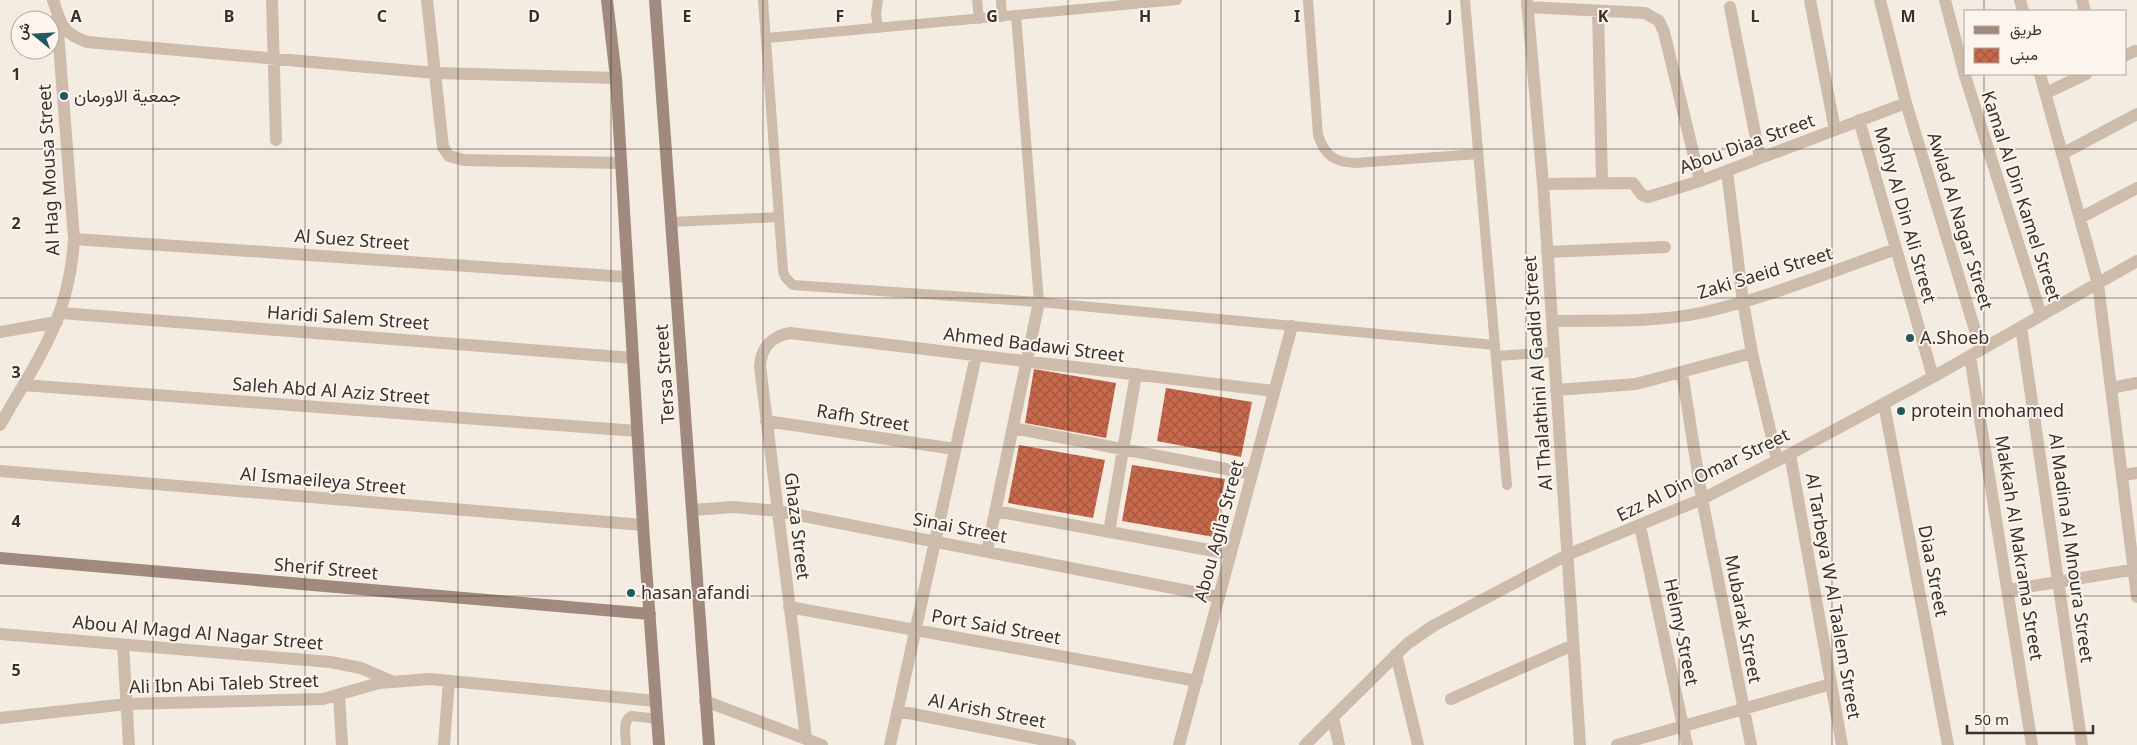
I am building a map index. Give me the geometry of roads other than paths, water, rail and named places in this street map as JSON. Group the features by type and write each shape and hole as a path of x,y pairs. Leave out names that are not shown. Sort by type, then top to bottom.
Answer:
{"main road":[{"name":"Tersa Street","path":"607,0 616,78 643,525 660,745"},
{"name":"Tersa Street","path":"654,0 708,745"},
{"name":"Sherif Street","path":"0,558 650,614"}],"street":[{"path":"272,0 276,140"},
{"path":"427,0 443,147 446,152 454,158 621,163"},
{"path":"1810,0 1835,130"},
{"name":"Awlad Al Nagar Street","path":"1880,0 1906,103 1976,353"},
{"name":"Kamal Al Din Kamel Street","path":"1945,0 1964,72"},
{"path":"1527,4 1598,11 1645,13 1655,18 1663,26 1700,181"},
{"name":"Al Thalathini Al Gadid Street","path":"1527,4 1543,184 1580,745"},
{"path":"1730,8 1760,158"},
{"path":"1543,184 1602,183 1598,11"},
{"path":"60,21 68,33 87,42 435,73 616,78"},
{"name":"Al Hag Mousa Street","path":"0,426 40,358 59,318 70,276 74,239 60,55"},
{"name":"Kamal Al Din Kamel Street","path":"1965,75 2041,315"},
{"path":"2040,75 2098,284 2137,597"},
{"path":"2046,93 2084,75"},
{"name":"Abou Diaa Street","path":"1602,183 1633,183 1642,195 1648,197 1700,181 1906,103"},
{"path":"2062,154 2137,114"},
{"name":"Mohy Al Din Ali Street","path":"1859,120 1933,377"},
{"path":"1726,170 1743,302 1752,354 1776,460"},
{"path":"2080,218 2137,188"},
{"name":"Al Suez Street","path":"74,239 628,277"},
{"path":"1547,252 1665,247"},
{"name":"Zaki Saeid Street","path":"1552,321 1656,319 1700,313 1743,302 1896,249"},
{"name":"Ezz Al Din Omar Street","path":"1304,745 1396,654 1433,626 1567,555 1702,499 1790,454 1933,377 2137,261"},
{"path":"986,551 1039,302"},
{"name":"Haridi Salem Street","path":"0,332 59,318 633,358"},
{"name":"Abou Agila Street","path":"1179,745 1292,326"},
{"name":"Al Madina Al Mnoura Street","path":"2021,327 2082,745"},
{"name":"Ahmed Badawi Street","path":"790,333 1274,391"},
{"name":"Ghaza Street","path":"790,333 770,341 760,359 766,421 806,738"},
{"name":"Makkah Al Makrama Street","path":"1976,353 2008,590 2032,745"},
{"path":"1556,390 1636,384 1752,354"},
{"path":"890,745 976,356"},
{"name":"Mubarak Street","path":"1682,372 1702,499 1751,745"},
{"path":"1109,532 1136,374"},
{"path":"2111,388 2137,383"},
{"name":"Saleh Abd Al Aziz Street","path":"23,385 637,431"},
{"name":"Diaa Street","path":"1884,404 1948,745"},
{"name":"Rafh Street","path":"766,421 955,449"},
{"path":"1013,428 1252,474"},
{"name":"Al Tarbeya W Al Taalem Street","path":"1790,454 1842,745"},
{"name":"Al Ismaeileya Street","path":"0,471 643,525"},
{"path":"2122,475 2137,473"},
{"name":"Sinai Street","path":"692,510 734,507 778,511 1219,597"},
{"path":"995,511 1231,554"},
{"name":"Helmy Street","path":"1640,526 1687,745"},
{"path":"2008,590 2135,570"},
{"name":"Port Said Street","path":"790,606 1196,681"},
{"name":"Abou Al Magd Al Nagar Street","path":"0,634 330,662 362,668 391,681"},
{"path":"123,645 129,745"},
{"path":"1451,699 1573,646"},
{"path":"1396,654 1418,745"},
{"name":"Ali Ibn Abi Taleb Street","path":"0,718 127,704 315,699 339,695 391,681 430,679 656,700"},
{"path":"444,745 449,681"},
{"path":"1617,745 1831,684"},
{"path":"339,695 342,745"},
{"path":"706,701 822,745"},
{"name":"Al Arish Street","path":"898,711 1070,745"},
{"path":"1333,717 1339,745"}],"lane":[{"path":"763,0 783,271 788,282 794,285 1039,302 1495,345"},
{"path":"878,0 876,14 878,28"},
{"path":"977,0 979,18"},
{"path":"1001,0 1002,16"},
{"path":"767,38 1016,15 1132,2 1177,0"},
{"path":"1308,0 1318,135 1322,147 1331,157 1342,162 1355,163 1478,154"},
{"path":"1465,0 1507,485"},
{"path":"1016,15 1039,302"},
{"path":"671,222 779,217"},
{"path":"1496,356 1554,352"},
{"path":"626,745 625,722 627,718 631,716 658,719"}],"place":[{"name":"جمعية الاورمان","path":"64,96"},
{"name":"A.Shoeb","path":"1910,338"},
{"name":"protein mohamed","path":"1901,411"},
{"name":"hasan afandi","path":"631,593"}]}
